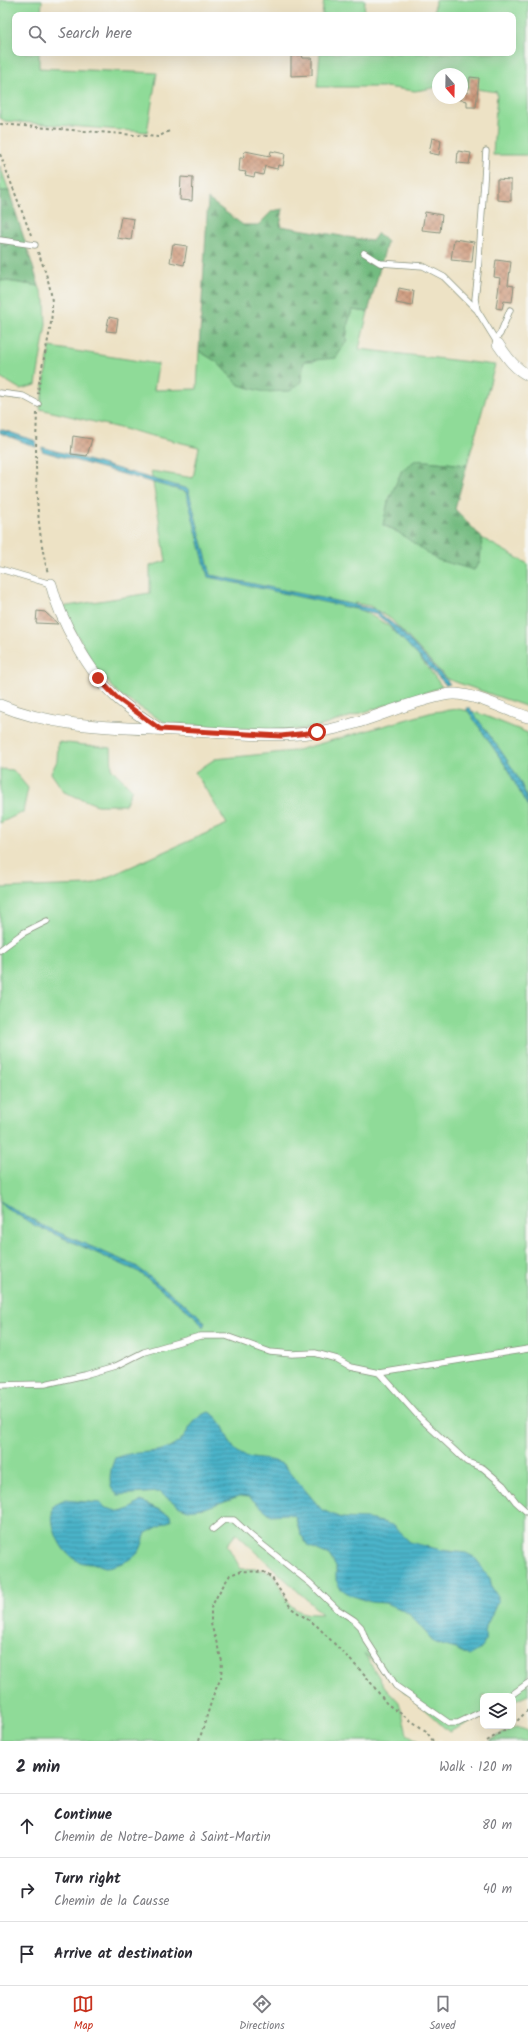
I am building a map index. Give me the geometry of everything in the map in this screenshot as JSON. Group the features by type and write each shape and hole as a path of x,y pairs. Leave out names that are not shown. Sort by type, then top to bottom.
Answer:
{"street":[{"path":"496,342 509,360 520,371 528,375"},
{"path":"51,584 56,604 98,678 117,698 160,729"},
{"path":"0,705 46,719 90,725 281,736 317,732 348,726 444,695 456,694 471,696 528,717"}],"lane":[{"path":"476,310 475,299 486,151"},
{"path":"0,240 35,245"},
{"path":"364,253 380,263 423,266 444,277 476,310 496,342"},
{"path":"496,342 510,310"},
{"path":"0,393 23,396 38,404"},
{"path":"0,569 51,584"},
{"path":"0,950 23,933 47,921"},
{"path":"0,1384 45,1384 85,1375 116,1366 144,1352 200,1336 226,1336 270,1352 292,1354 315,1353 337,1359 351,1367 380,1373 528,1349"},
{"path":"380,1373 420,1418 467,1462 483,1468 503,1485 516,1502 528,1513"},
{"path":"213,1529 224,1520 234,1520 250,1535 310,1583 337,1609 354,1620 361,1627 365,1638 396,1686 428,1710 449,1723 458,1723 480,1712"},
{"path":"514,1693 528,1683"}],"path":[{"path":"0,124 158,137 171,130"},
{"path":"0,154 46,273 52,302 51,320 38,404 37,471 41,550 51,584"},
{"path":"199,1741 214,1693 221,1678 222,1661 211,1624 211,1608 230,1575 241,1571 264,1572 272,1578 292,1608 316,1625 365,1675 387,1704 426,1731 433,1741"},
{"path":"516,1721 528,1710"},
{"path":"487,1741 506,1729"}],"green space":[{"path":"0,0 42,0 41,12 12,12 12,56 39,56 39,68 157,73 147,132 5,121 0,118 0,54 2,43 0,32"},
{"path":"324,0 365,0 364,12 322,12"},
{"path":"435,0 528,0 528,155 493,155 497,92 468,88 468,68 432,68 432,88 415,91 385,87 317,87 320,56 516,56 516,12 434,12"},
{"path":"0,166 9,191 0,191"},
{"path":"0,191 9,191 39,286 0,280"},
{"path":"208,199 243,225 258,225 272,211 283,209 280,226 372,241 378,233 387,242 368,312 352,310 348,323 346,342 336,358 304,361 301,382 290,391 264,392 239,385 217,362 199,351"},
{"path":"0,280 39,286 45,301 46,324 36,385 20,389 0,377"},
{"path":"352,310 368,312 359,349 495,365 467,465 416,460 402,470 388,502 383,525 474,570 480,561 482,538 528,564 528,707 447,679 391,619 370,606 354,603 361,610 387,625 402,639 430,670 442,687 318,727 284,731 166,723 121,696 97,670 61,607 150,593 150,566 166,561 151,471 193,478 199,447 40,409 50,347 158,364 154,390 197,389 199,351 217,362 239,385 301,381 304,361 314,361 346,342 348,323"},
{"path":"416,460 467,465 455,509 482,538 480,561 474,570 438,560 395,530 383,525 388,502 402,470"},
{"path":"458,709 478,713 528,733 528,1695 516,1701 516,1693 480,1693 480,1717 449,1732 364,1653 385,1687 399,1702 407,1734 419,1741 0,1741 0,888 90,885 227,824 195,772 215,759 294,751 433,712","holes":["236,1534 322,1614 303,1613 292,1606 286,1599 275,1577 268,1572 257,1569 241,1569 227,1545"]},
{"path":"58,742 111,748 112,769 132,789 125,805 97,805 64,792 51,773 57,761"},
{"path":"0,769 13,770 28,788 23,812 0,823"},
{"path":"516,1727 528,1730 528,1741 489,1741 511,1729 516,1729"}],"water":[{"path":"0,429 36,441 36,447 0,433"},
{"path":"42,447 188,489 211,575 374,609 398,628 450,684 446,685 385,621 374,613 208,577 186,492 42,451"},
{"path":"466,708 470,708 514,770 526,796 528,807 505,765"},
{"path":"0,1201 32,1220 33,1219 39,1224 136,1266 197,1314 205,1323 203,1327 197,1318 139,1272 34,1225 5,1207"},
{"path":"209,1412 219,1420 234,1448 239,1453 244,1456 278,1462 284,1465 322,1510 341,1518 368,1519 392,1525 410,1542 441,1550 466,1553 474,1557 480,1564 483,1571 490,1578 492,1589 498,1596 498,1601 484,1631 485,1640 482,1646 469,1656 456,1649 435,1643 408,1613 385,1603 371,1602 350,1595 340,1588 336,1580 336,1567 329,1555 308,1546 300,1533 295,1516 288,1514 271,1515 249,1497 239,1496 205,1508 188,1510 180,1507 159,1492 118,1495 114,1492 110,1483 110,1478 115,1458 129,1454 159,1451 173,1446 182,1438 198,1418"},
{"path":"65,1500 100,1503 106,1508 121,1512 130,1509 141,1501 170,1515 171,1520 146,1533 141,1548 133,1557 117,1565 105,1567 78,1561 71,1557 61,1545 54,1529 52,1513 53,1506"}],"building":[{"path":"291,56 312,58 312,75 291,76"},
{"path":"470,77 479,78 476,107 467,107"},
{"path":"432,138 441,140 439,155 429,153"},
{"path":"245,151 270,156 271,151 285,154 283,166 278,165 277,169 265,166 263,175 255,173 254,177 245,175 246,172 239,171 240,158 243,158"},
{"path":"458,151 471,153 469,164 457,163"},
{"path":"181,177 193,178 192,201 180,200"},
{"path":"497,179 511,180 511,201 497,200"},
{"path":"425,212 442,215 440,232 422,230"},
{"path":"121,217 134,219 131,240 117,238"},
{"path":"454,239 474,242 472,262 451,260"},
{"path":"173,244 187,246 184,265 170,262"},
{"path":"496,260 511,262 508,285 514,286 512,302 504,301 502,309 496,308 500,278 494,277"},
{"path":"399,288 414,291 412,306 396,303"},
{"path":"109,317 118,319 116,332 106,331"},
{"path":"73,436 92,439 87,456 71,454"},
{"path":"37,611 45,612 58,624 36,623"}],"route":[{"path":"98,678 117,698 160,729 281,736 317,732"}]}
